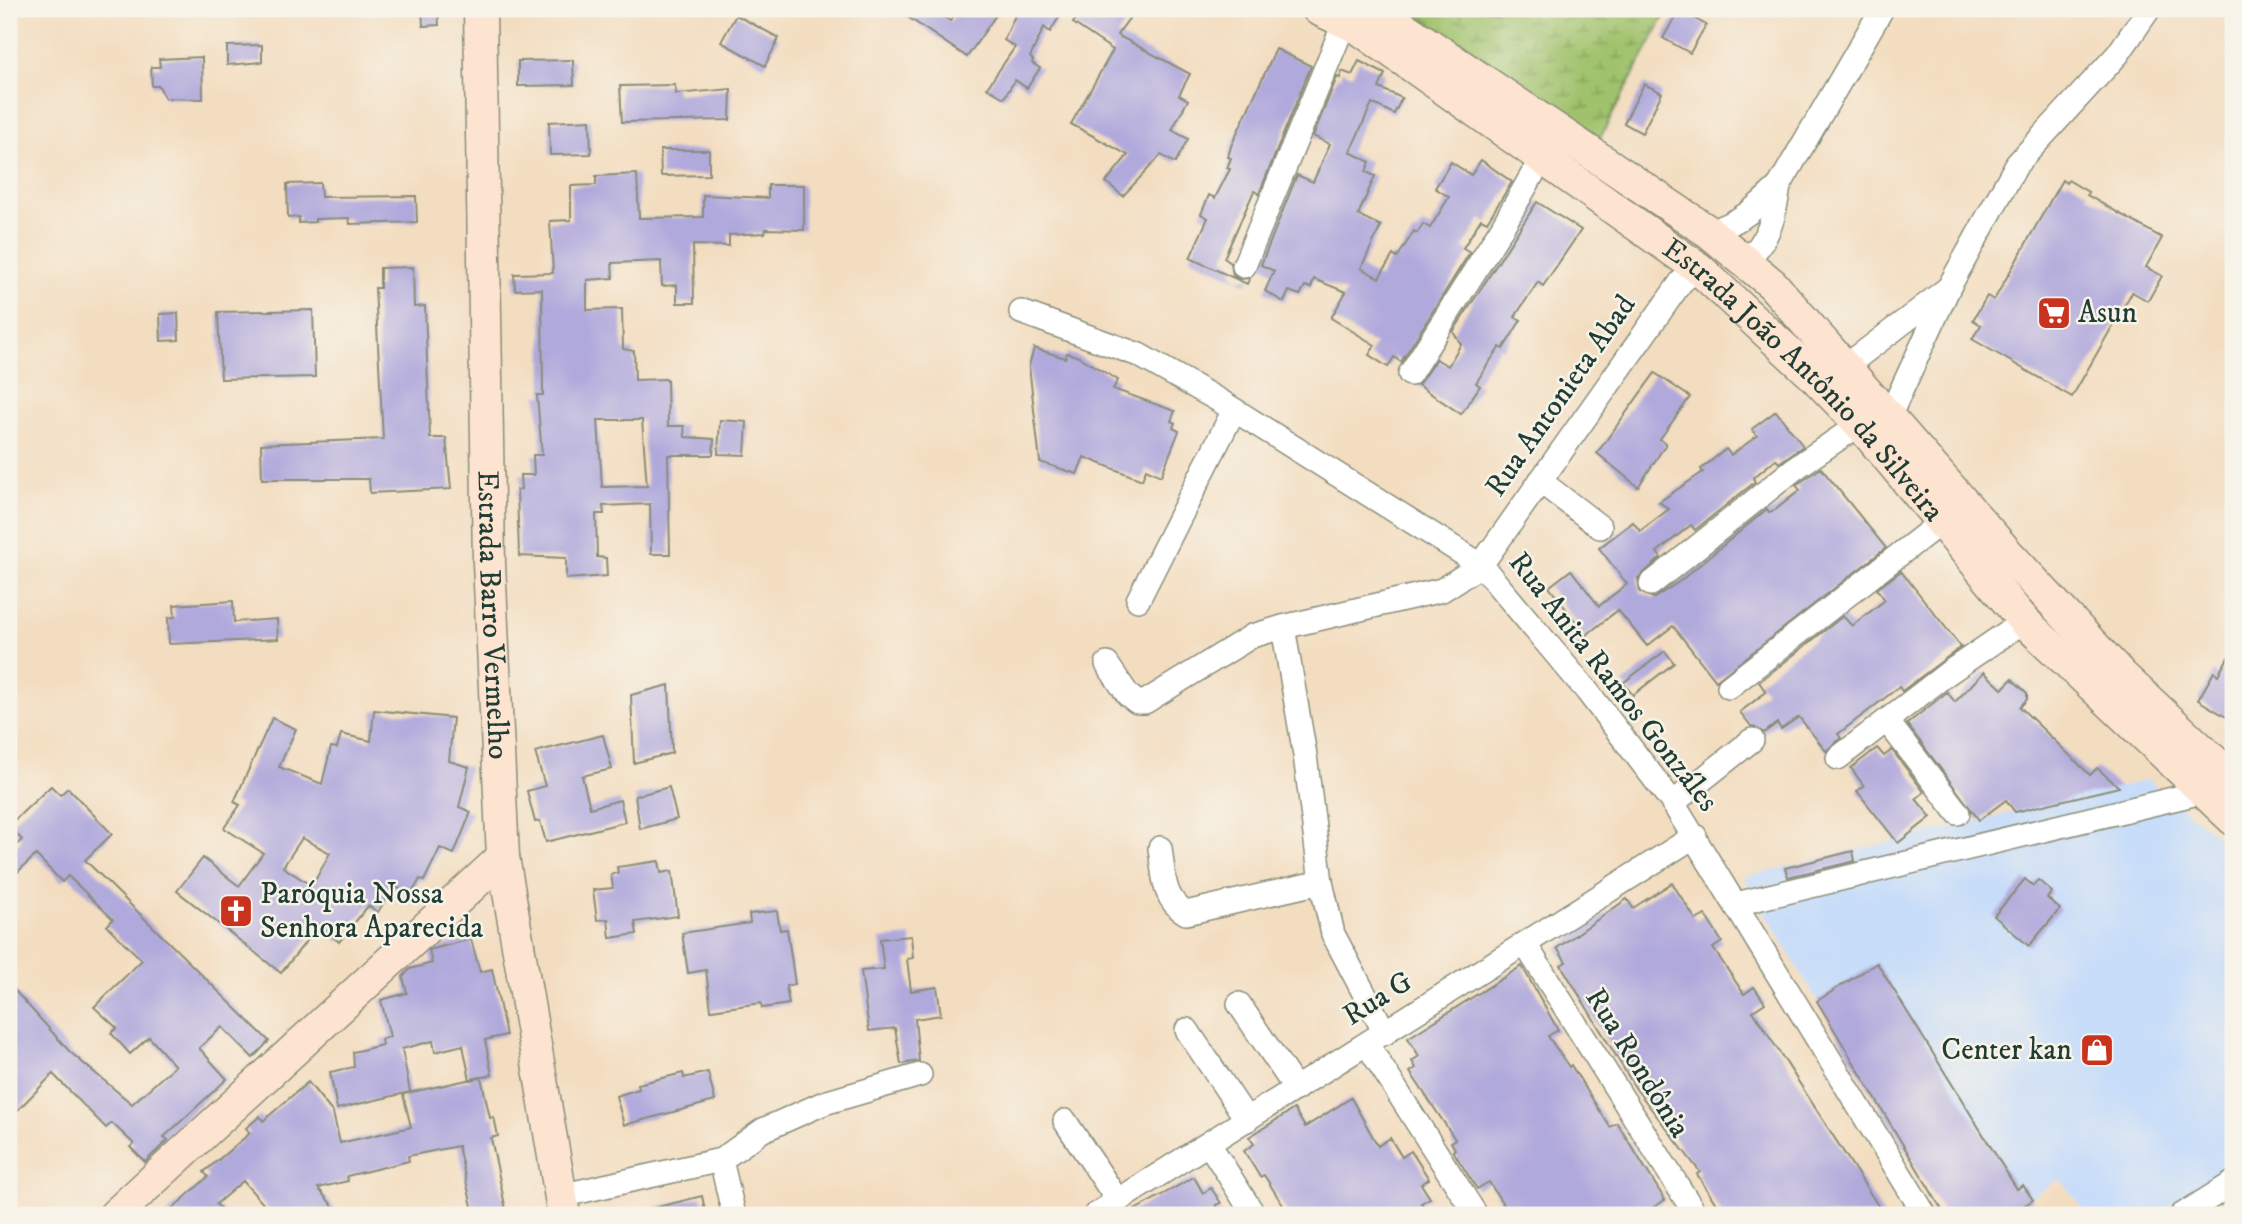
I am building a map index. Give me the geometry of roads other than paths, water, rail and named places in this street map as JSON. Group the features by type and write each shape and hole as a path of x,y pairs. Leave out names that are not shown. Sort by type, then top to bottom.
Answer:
{"main road":[{"name":"Estrada Barro Vermelho","path":"480,9 489,563 503,857 562,1206"},
{"name":"Estrada João Antônio da Silveira","path":"1376,9 1709,232 1772,285 1846,366 1875,421 1940,523 2024,621 2224,796"},
{"name":"Estrada João Antônio da Silveira","path":"1331,15 1357,27 1698,268 1814,376 1875,421 2010,556 2121,675 2224,796"},
{"path":"1662,242 1721,258 1745,260"},
{"path":"115,1215 503,857"}],"street":[{"path":"1709,232 1737,223 1779,186 1882,9"},
{"path":"1651,584 1794,469 1875,421 2017,164 2118,54 2149,9"},
{"path":"1244,266 1331,15"},
{"path":"1410,374 1503,226 1543,156"},
{"path":"1745,260 1760,247 1765,237 1776,209 1779,186"},
{"name":"Rua Antonieta Abad","path":"1481,565 1681,282 1698,268"},
{"path":"1846,366 1949,287"},
{"name":"Rua Anita Ramos Gonzáles","path":"1021,312 1139,355 1234,410 1481,565 1587,691 1673,803 1925,1215"},
{"path":"1138,600 1234,410"},
{"path":"1540,481 1600,527"},
{"path":"1729,687 1940,523"},
{"path":"1107,664 1128,695 1137,702 1145,702 1252,636 1442,590 1481,565"},
{"path":"1838,758 1948,673 2024,621"},
{"path":"1283,627 1305,755 1321,882 1333,934 1376,1038 1476,1215"},
{"path":"1887,721 1958,813"},
{"path":"1673,803 1752,740"},
{"path":"1736,904 2224,796"},
{"name":"Rua G","path":"1095,1215 1695,836"},
{"path":"1160,848 1167,895 1173,906 1186,913 1321,882"},
{"name":"Rua Rondônia","path":"1525,944 1696,1215"},
{"path":"1240,1004 1296,1089"},
{"path":"1187,1030 1247,1120"},
{"path":"562,1206 721,1160 763,1129 824,1103 920,1075"},
{"path":"1065,1121 1118,1201"},
{"path":"1209,1144 1254,1215"},
{"path":"721,1160 734,1215"},
{"path":"2182,1215 2233,1183"}],"place":[{"name":"Asun","path":"2054,313"},
{"name":"Paróquia Nossa Senhora Aparecida","path":"236,911"},
{"name":"Center kan","path":"2097,1050"}]}
